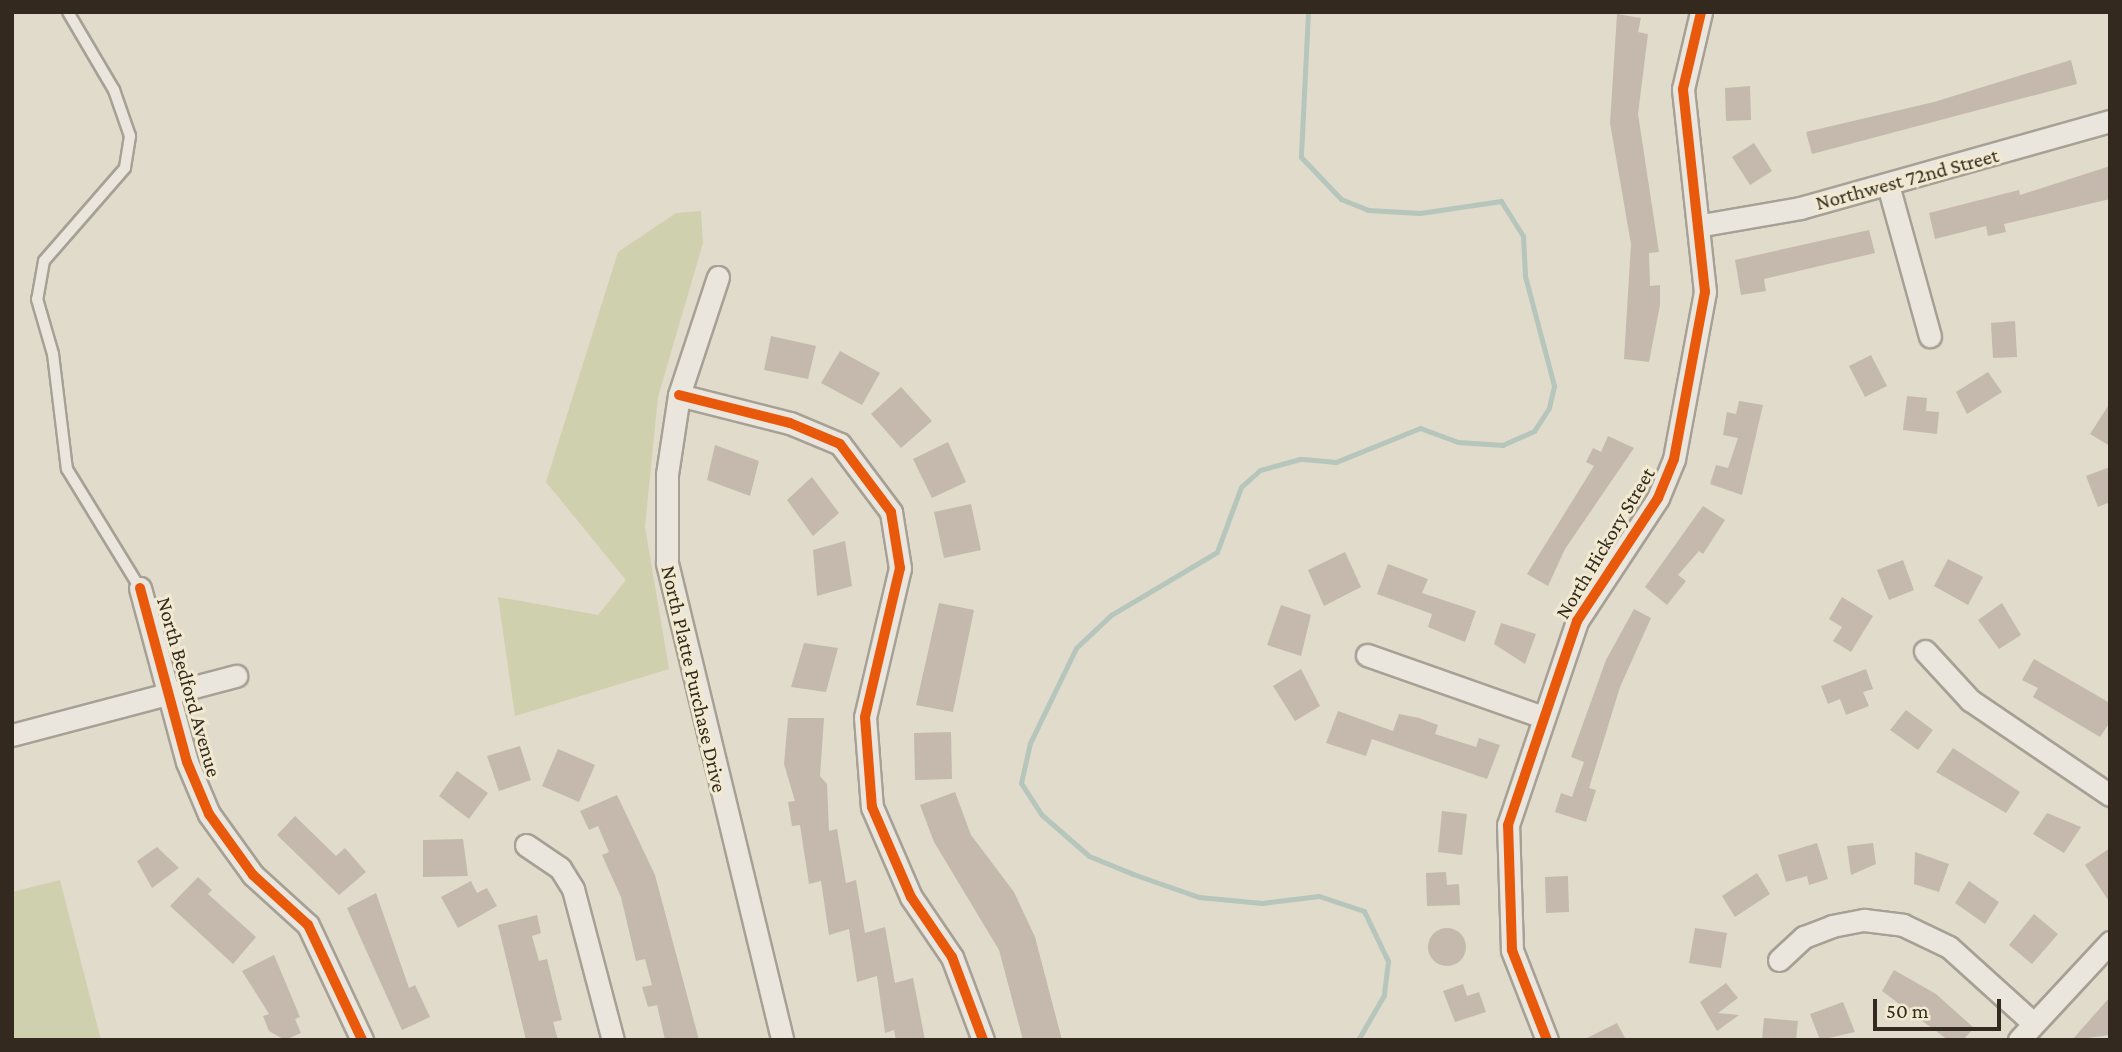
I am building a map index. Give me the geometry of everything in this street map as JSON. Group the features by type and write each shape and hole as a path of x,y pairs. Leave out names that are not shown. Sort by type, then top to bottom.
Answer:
{"street":[{"name":"North Hickory Street","path":"1547,1040 1511,950 1505,878 1508,825 1577,621 1668,479 1704,314 1702,225 1683,89 1701,12"},
{"name":"Northwest 72nd Street","path":"1702,225 1888,185 2110,121"},
{"path":"1888,185 1930,336"},
{"name":"North Platte Purchase Drive","path":"718,277 679,395 667,474 667,563 686,662 782,1040"},
{"path":"679,395 790,423 840,444 891,512 900,568 865,717 872,807 911,897 952,957 983,1040"},
{"name":"North Bedford Avenue","path":"140,588 169,692 209,814 253,875 308,925 362,1040"},
{"path":"1925,651 1970,701 2110,795"},
{"path":"1367,654 1543,717"},
{"path":"12,735 236,676"},
{"path":"526,845 560,868 573,889 613,1040"},
{"path":"1779,960 1804,937 1832,926 1864,920 1903,925 1949,947 2033,1023"},
{"path":"2018,1040 2110,942"}],"lane":[{"path":"68,12 114,90 131,136 125,168 44,261 37,299 53,354 67,469 140,588"}],"green space":[{"path":"701,211 703,243 658,397 645,527 669,669 515,716 498,597 598,615 626,580 546,482 618,252 676,213"},
{"path":"60,880 101,1040 12,1040 12,892"}],"building":[{"path":"1617,14 1641,18 1638,32 1648,34 1638,114 1659,252 1649,253 1650,286 1660,285 1660,305 1649,362 1624,359 1631,244 1610,123"},
{"path":"2071,60 2077,84 1812,154 1806,132 1934,102"},
{"path":"1750,86 1751,120 1726,121 1725,88"},
{"path":"1754,143 1772,171 1750,185 1732,157"},
{"path":"2110,166 2110,199 2004,224 2006,232 1988,236 1986,226 1935,239 1929,213 2019,190 2020,195"},
{"path":"1869,230 1875,253 1764,279 1766,291 1741,295 1735,260"},
{"path":"2015,321 2017,357 1993,358 1991,323"},
{"path":"771,336 816,346 808,379 764,370"},
{"path":"840,351 880,373 862,405 821,383"},
{"path":"1871,355 1887,386 1865,397 1849,366"},
{"path":"1988,372 2002,392 1967,414 1956,392"},
{"path":"901,387 932,421 901,448 871,414"},
{"path":"1907,396 1927,398 1926,411 1939,412 1937,434 1903,430"},
{"path":"1739,401 1763,405 1742,495 1710,484 1716,465 1728,468 1738,438 1723,435 1727,412 1736,414"},
{"path":"2110,403 2110,446 2090,434"},
{"path":"1608,436 1634,448 1565,549 1548,586 1527,574 1594,466 1586,462 1593,448 1601,452"},
{"path":"948,442 966,482 932,498 913,459"},
{"path":"715,445 759,461 750,496 707,480"},
{"path":"2110,467 2110,502 2098,507 2086,476"},
{"path":"812,477 839,513 813,536 787,500"},
{"path":"971,504 981,550 944,558 934,512"},
{"path":"1703,506 1725,520 1703,554 1699,551 1678,575 1686,581 1667,605 1645,587"},
{"path":"845,541 852,586 817,596 813,550"},
{"path":"1345,552 1361,587 1324,606 1308,570"},
{"path":"1948,559 1983,577 1968,605 1934,586"},
{"path":"1903,560 1914,590 1889,600 1877,570"},
{"path":"1388,564 1428,579 1422,593 1476,611 1465,642 1428,627 1432,614 1377,594"},
{"path":"1842,597 1873,616 1851,652 1833,641 1842,627 1829,619"},
{"path":"939,603 974,610 953,712 916,705"},
{"path":"2002,603 2021,635 1999,649 1978,620"},
{"path":"1281,605 1311,615 1301,656 1267,645"},
{"path":"1634,609 1651,618 1620,687 1589,788 1596,790 1586,822 1555,812 1561,793 1572,797 1584,762 1571,757 1606,660"},
{"path":"1501,623 1536,634 1525,664 1494,644"},
{"path":"804,643 838,648 826,692 791,687"},
{"path":"2034,659 2110,703 2110,722 2100,737 2033,697 2038,688 2022,680"},
{"path":"1301,669 1320,706 1295,721 1273,686"},
{"path":"1866,669 1873,689 1863,692 1869,706 1846,715 1840,699 1828,704 1821,686"},
{"path":"1906,710 1933,730 1918,750 1890,730"},
{"path":"1338,711 1393,731 1399,714 1419,718 1438,725 1435,734 1476,747 1479,738 1500,745 1487,779 1372,739 1366,756 1326,743"},
{"path":"788,718 824,718 820,776 827,784 829,831 837,829 846,883 856,880 865,933 885,927 895,983 913,978 925,1040 896,1040 894,1030 885,1033 877,976 857,982 849,929 829,935 821,881 809,884 800,825 792,826 788,802 795,801 784,764"},
{"path":"951,732 952,779 915,780 914,733"},
{"path":"520,746 531,780 499,791 487,756"},
{"path":"1953,748 2020,792 2006,813 1936,772"},
{"path":"558,749 595,765 579,802 542,786"},
{"path":"457,771 488,793 469,819 439,796"},
{"path":"955,792 971,835 1014,892 1035,937 1062,1040 1023,1040 999,950 934,842 920,805"},
{"path":"617,795 655,875 699,1040 665,1040 657,1005 648,1007 642,987 652,985 645,959 636,961 621,897 602,855 609,852 598,826 589,830 580,811"},
{"path":"1442,811 1467,814 1462,855 1438,852"},
{"path":"2047,813 2081,827 2064,853 2033,834"},
{"path":"295,816 336,856 345,848 366,872 339,895 277,835"},
{"path":"463,839 468,876 423,877 423,840"},
{"path":"1817,843 1828,879 1809,885 1807,876 1786,882 1778,855"},
{"path":"1873,843 1876,864 1851,875 1847,846"},
{"path":"157,847 179,868 152,888 137,861"},
{"path":"2110,848 2110,903 2085,865"},
{"path":"1915,852 1949,864 1939,892 1914,884"},
{"path":"1446,872 1447,885 1459,884 1460,905 1427,906 1426,873"},
{"path":"1757,873 1770,894 1735,917 1722,896"},
{"path":"1568,876 1569,912 1546,913 1545,877"},
{"path":"198,877 212,890 208,894 256,937 233,964 170,906"},
{"path":"471,881 477,893 487,888 497,906 458,928 441,897"},
{"path":"1969,881 1999,902 1985,924 1955,903"},
{"path":"376,893 409,988 415,985 430,1017 402,1030 347,908"},
{"path":"2034,914 2058,934 2032,964 2009,945"},
{"path":"537,915 541,933 532,936 539,961 547,959 562,1020 553,1022 558,1040 526,1040 498,925"},
{"path":"1447,928 1460,934 1466,947 1460,960 1447,966 1434,960 1428,947 1434,934"},
{"path":"1695,928 1727,933 1721,968 1689,963"},
{"path":"274,955 300,1017 295,1019 301,1033 285,1040 269,1031 263,1016 269,1014 242,971"},
{"path":"1894,970 1936,994 1974,1028 1963,1040 1948,1040 1882,991"},
{"path":"1726,983 1738,998 1718,1013 1739,1015 1717,1031 1700,1002"},
{"path":"1463,984 1467,996 1479,992 1486,1012 1455,1022 1443,991"},
{"path":"2110,997 2110,1035 2072,1040"},
{"path":"1843,1002 1855,1032 1820,1040 1810,1014"},
{"path":"1764,1018 1798,1021 1796,1040 1762,1040"},
{"path":"1617,1023 1626,1040 1583,1040"}],"waterway":[{"path":"1308,12 1301,157 1341,199 1368,210 1420,213 1501,201 1523,236 1525,276 1554,386 1549,408 1534,431 1503,445 1458,442 1420,428 1336,462 1300,459 1260,470 1241,487 1217,552 1111,615 1076,648 1030,743 1021,783 1042,815 1089,856 1133,874 1199,897 1262,903 1319,896 1364,911 1388,961 1384,995 1358,1040"}],"cycle path":[{"path":"1547,1040 1512,950 1508,825 1577,621 1658,498 1674,459 1705,292 1683,89 1701,12"},
{"path":"679,395 790,423 840,444 891,512 900,568 865,717 872,807 911,897 952,957 983,1040"},
{"path":"140,588 187,762 209,814 253,875 308,925 362,1040"}]}
